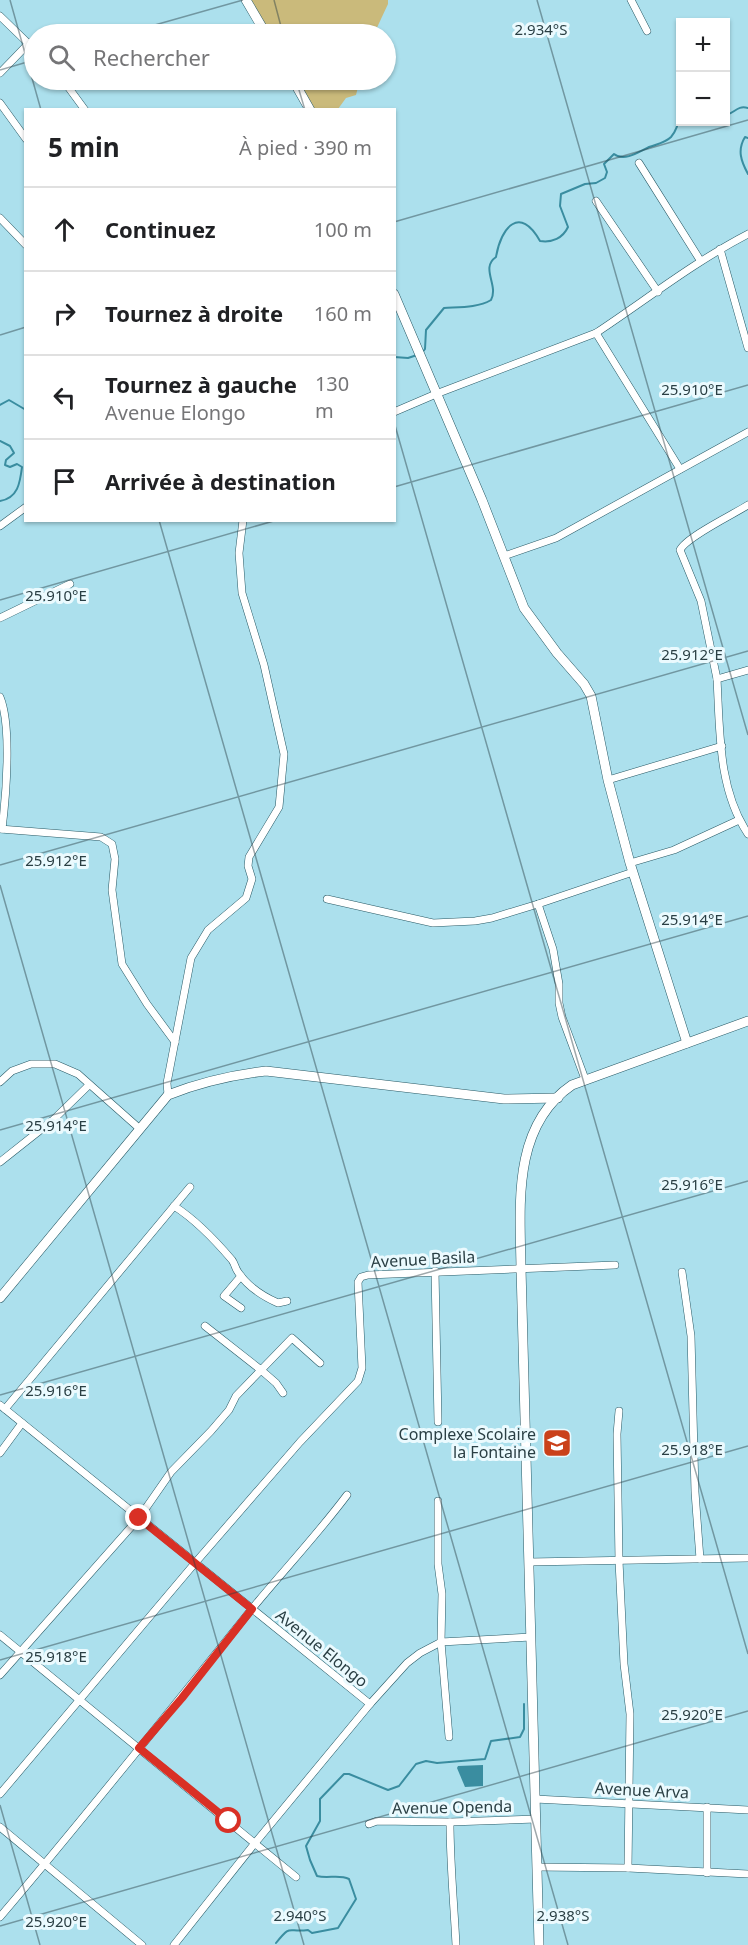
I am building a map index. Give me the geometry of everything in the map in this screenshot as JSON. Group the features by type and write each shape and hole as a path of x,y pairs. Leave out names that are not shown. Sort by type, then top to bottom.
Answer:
{"street":[{"path":"246,0 260,24"},
{"path":"631,0 647,31"},
{"path":"0,16 24,38"},
{"path":"0,73 24,53"},
{"path":"71,90 84,108"},
{"path":"298,90 309,108"},
{"path":"0,103 24,136"},
{"path":"639,163 700,260"},
{"path":"596,201 658,292"},
{"path":"0,218 24,243"},
{"path":"396,411 596,333 658,292 700,260 748,234"},
{"path":"720,249 748,348"},
{"path":"396,299 527,615 584,684 591,696 608,780 631,867 687,1042"},
{"path":"596,333 680,469"},
{"path":"504,556 556,538 748,432"},
{"path":"748,505 693,537 680,550 701,601 717,680 723,772 731,803 748,834"},
{"path":"0,526 24,508"},
{"path":"168,1095 166,1083 192,954 208,930 246,898 252,879 248,866 249,857 279,807 282,785 283,749 264,665 242,590 239,553 243,522"},
{"path":"0,618 70,584"},
{"path":"717,680 748,669"},
{"path":"0,697 7,749 5,803 1,829 101,837 112,844 115,859 112,890 122,964 147,1004 175,1042"},
{"path":"608,780 722,746"},
{"path":"327,899 433,923 492,918 538,904 739,820"},
{"path":"538,904 553,949 562,1017 585,1079"},
{"path":"539,1945 521,1268 524,1161 530,1137 537,1124 564,1091 585,1079 748,1021"},
{"path":"0,1082 12,1071 31,1064 56,1064 78,1074 140,1129"},
{"path":"0,1298 168,1095 193,1085 231,1075 266,1071 504,1099 558,1098"},
{"path":"0,1162 53,1120 89,1086"},
{"path":"3,1407 190,1187"},
{"path":"174,1206 200,1227 258,1293 279,1304 287,1301"},
{"name":"Avenue Basila","path":"195,1563 300,1442 358,1381 362,1368 358,1282 360,1277 435,1270 615,1264"},
{"path":"435,1270 438,1422"},
{"path":"682,1272 691,1335 695,1492 700,1559"},
{"path":"241,1308 224,1295 242,1276"},
{"path":"205,1326 275,1381 283,1393"},
{"path":"0,1675 139,1518 171,1472 229,1410 236,1396 291,1338 320,1363"},
{"name":"Avenue Elongo","path":"3,1407 370,1704 407,1663 441,1642 531,1637"},
{"path":"619,1411 617,1434 619,1561 624,1664 630,1714 628,1868"},
{"path":"0,1453 22,1423"},
{"path":"0,1917 182,1698 252,1609 323,1528 347,1495"},
{"path":"438,1501 438,1564 442,1594 441,1642 449,1737"},
{"path":"529,1562 748,1558"},
{"path":"0,1794 195,1563"},
{"path":"0,1635 296,1877"},
{"path":"174,1945 370,1704"},
{"name":"Avenue Arva","path":"535,1799 748,1810"},
{"path":"707,1807 707,1873"},
{"name":"Avenue Openda","path":"369,1824 378,1821 450,1822 536,1819"},
{"path":"450,1822 456,1945"},
{"path":"0,1827 142,1945"},
{"path":"537,1866 748,1874"}],"shaded area":[{"path":"250,0 388,0 379,24 264,24"},
{"path":"302,90 357,90 356,95 346,98 339,108 312,108"}],"water":[{"path":"483,1765 483,1786 465,1787 458,1766"}],"waterway":[{"path":"730,114 739,108 748,108"},
{"path":"422,353 425,349 426,330 444,308 474,306 491,300 493,288 490,266 496,257 502,237 512,224 519,222 525,224 533,230 540,241 560,237 568,227 560,206 561,194 605,178 607,172 604,164 614,154 622,157 631,155 664,142 673,134 677,126"},
{"path":"748,138 745,137 741,151 748,174"},
{"path":"396,357 408,358 417,355"},
{"path":"0,405 9,400 24,409"},
{"path":"0,441 10,446 14,453 6,460 5,465 10,467 17,464 22,467 17,489 11,497 0,501"},
{"path":"276,1943 290,1930 308,1930 312,1933 338,1928 356,1899 349,1879 317,1876 306,1846 320,1821 320,1799 344,1774 388,1790 399,1786 416,1764 426,1761 437,1763 485,1759 491,1741 520,1737 524,1729 524,1704"}],"place":[{"name":"Complexe Scolaire la Fontaine","path":"557,1443"}],"route":[{"path":"139,1518 252,1609 182,1698 139,1748 229,1821"}]}
